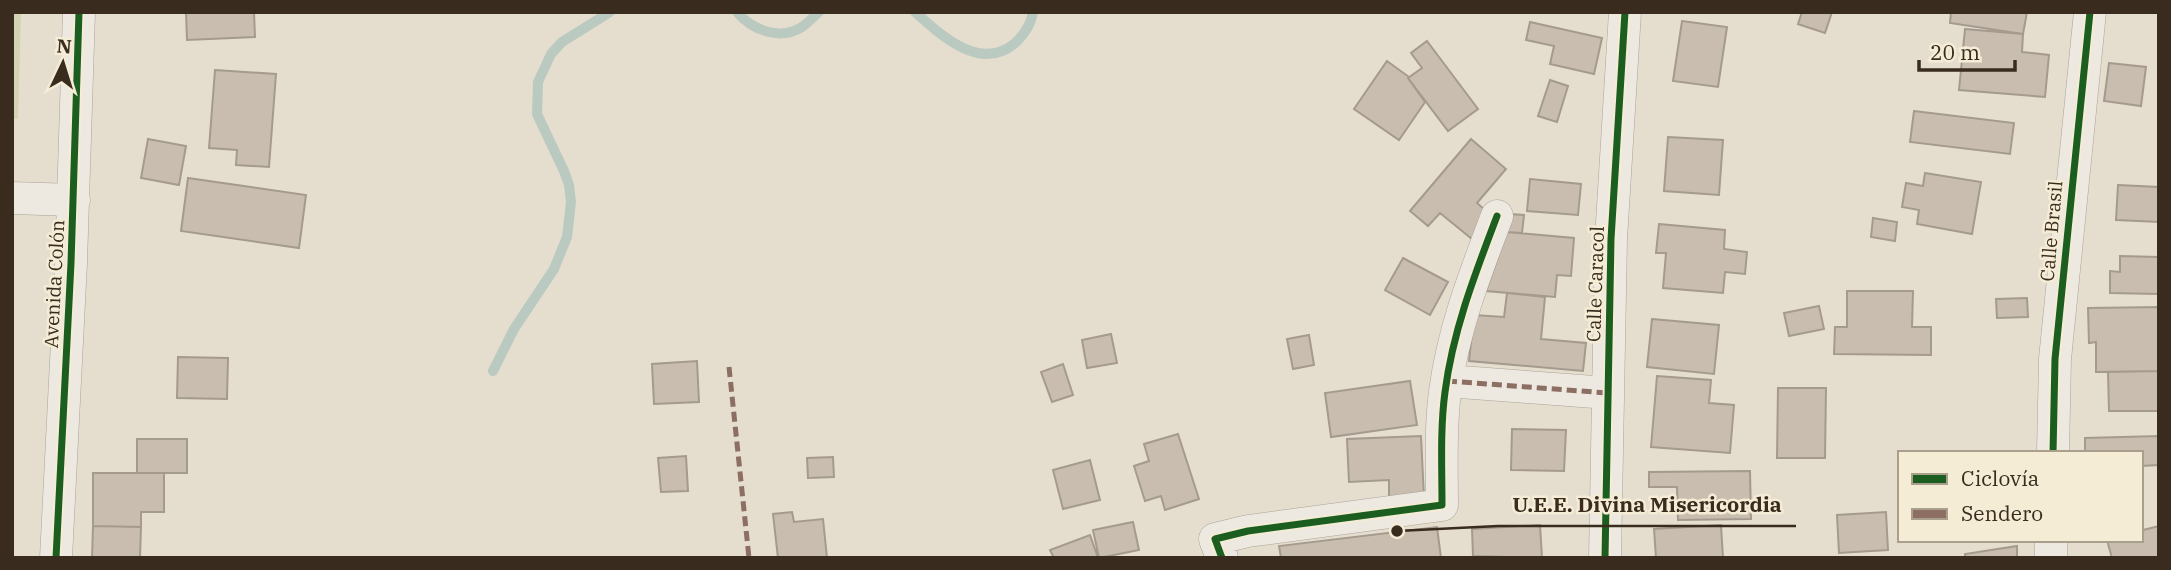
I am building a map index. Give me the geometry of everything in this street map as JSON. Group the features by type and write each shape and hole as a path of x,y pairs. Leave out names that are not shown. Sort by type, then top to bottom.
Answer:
{"street":[{"name":"Avenida Colón","path":"56,558 74,200 79,12"},
{"name":"Calle Caracol","path":"1605,558 1611,239 1625,12"},
{"name":"Calle Brasil","path":"2053,451 2054,359 2090,12"},
{"path":"12,198 74,200"},
{"path":"1222,558 1215,539 1248,531 1442,505 1441,440 1447,381 1465,299 1497,216"},
{"path":"1447,381 1608,393"}],"green space":[{"path":"12,12 21,12 18,119 12,119"}],"building":[{"path":"186,12 254,12 255,37 187,40"},
{"path":"1802,12 1832,12 1825,33 1798,24"},
{"path":"1951,12 2027,12 2023,34 1950,23"},
{"path":"1682,21 1727,27 1718,87 1673,81"},
{"path":"1530,22 1602,38 1594,74 1550,64 1554,46 1526,40"},
{"path":"1965,29 2023,34 2022,52 2049,55 2045,97 1959,90"},
{"path":"1427,41 1478,109 1448,131 1408,78 1422,68 1411,53"},
{"path":"1387,61 1409,77 1425,102 1399,140 1354,109"},
{"path":"2109,63 2146,67 2141,106 2104,101"},
{"path":"215,70 276,74 269,167 236,165 237,150 209,148"},
{"path":"1550,80 1568,86 1557,122 1538,116"},
{"path":"1914,111 2014,123 2010,154 1910,142"},
{"path":"1668,137 1723,140 1719,195 1664,191"},
{"path":"148,139 186,146 179,185 141,178"},
{"path":"1471,139 1506,169 1477,203 1492,216 1472,239 1440,213 1428,226 1410,211"},
{"path":"1925,173 1981,182 1972,234 1917,224 1919,210 1902,207 1906,183 1923,186"},
{"path":"188,178 306,195 299,248 181,231"},
{"path":"1530,179 1581,184 1578,215 1527,211"},
{"path":"2118,185 2159,187 2159,222 2116,220"},
{"path":"1509,214 1524,215 1522,233 1507,232"},
{"path":"1873,218 1897,222 1895,241 1871,237"},
{"path":"1659,224 1725,230 1724,249 1747,252 1745,274 1725,272 1723,293 1663,288 1666,253 1656,253"},
{"path":"1507,232 1574,238 1571,276 1557,275 1555,297 1486,291"},
{"path":"2120,256 2159,257 2159,294 2110,293 2110,271 2120,272"},
{"path":"1403,258 1448,282 1430,315 1385,290"},
{"path":"1847,291 1913,291 1912,327 1931,327 1931,355 1834,354 1835,327 1847,327"},
{"path":"1507,293 1545,297 1541,339 1586,343 1583,371 1469,361 1474,315 1504,317"},
{"path":"2027,298 2028,317 1997,318 1996,299"},
{"path":"1819,306 1824,329 1789,336 1784,313"},
{"path":"2159,307 2159,371 2096,372 2096,342 2089,343 2088,308"},
{"path":"1652,319 1719,325 1714,374 1647,367"},
{"path":"1111,334 1117,363 1087,368 1082,340"},
{"path":"1309,335 1314,365 1293,369 1287,339"},
{"path":"178,357 228,358 227,399 177,398"},
{"path":"697,361 699,402 654,404 652,364"},
{"path":"1063,364 1073,395 1052,402 1041,372"},
{"path":"2159,371 2159,411 2109,411 2108,372"},
{"path":"1657,376 1711,380 1709,403 1734,405 1730,453 1651,447"},
{"path":"1410,381 1417,425 1331,437 1325,393"},
{"path":"1778,388 1826,388 1825,458 1777,458"},
{"path":"1512,429 1566,430 1564,471 1511,470"},
{"path":"1178,434 1199,499 1165,510 1161,496 1145,501 1134,466 1149,461 1144,444"},
{"path":"1421,436 1424,498 1389,499 1389,480 1349,482 1347,439"},
{"path":"2159,436 2159,465 2143,466 2143,451 2085,451 2085,438"},
{"path":"137,439 187,439 187,473 137,473"},
{"path":"686,456 688,491 661,492 658,458"},
{"path":"833,457 834,477 808,478 807,458"},
{"path":"1090,460 1100,500 1063,509 1053,470"},
{"path":"1750,471 1751,519 1678,520 1677,487 1649,487 1649,472"},
{"path":"93,473 164,473 164,512 141,512 141,527 93,526"},
{"path":"792,512 794,522 823,519 827,558 778,558 773,514"},
{"path":"1886,512 1888,550 1839,553 1837,515"},
{"path":"1133,522 1139,550 1099,558 1093,530"},
{"path":"1540,525 1542,558 1473,556 1472,529"},
{"path":"1721,525 1723,558 1656,558 1654,529"},
{"path":"93,526 141,527 140,558 92,558"},
{"path":"2159,526 2159,558 2112,558 2108,542 2143,542 2143,530"},
{"path":"1437,527 1441,558 1281,558 1279,546"},
{"path":"1090,535 1098,558 1054,558 1050,550"},
{"path":"2017,546 2017,558 1965,558 1965,554"}],"waterway":[{"path":"493,371 514,329 554,269 567,237 571,202 569,185 537,114 538,82 551,54 562,42 610,12"},
{"path":"737,12 750,24 776,33 794,31 819,12"},
{"path":"915,12 961,47 987,54 1001,52 1014,44 1026,30 1033,12"}],"marked path":[{"path":"729,367 749,558"},
{"path":"1447,381 1608,393"}],"cycle path":[{"path":"56,558 71,263 79,12"},
{"path":"1605,558 1611,239 1625,12"},
{"path":"2053,451 2055,359 2090,12"},
{"path":"1222,558 1215,539 1248,531 1442,505 1442,420 1453,346 1497,216"}],"place":[{"name":"U.E.E. Divina Misericordia","path":"1397,531"}]}
